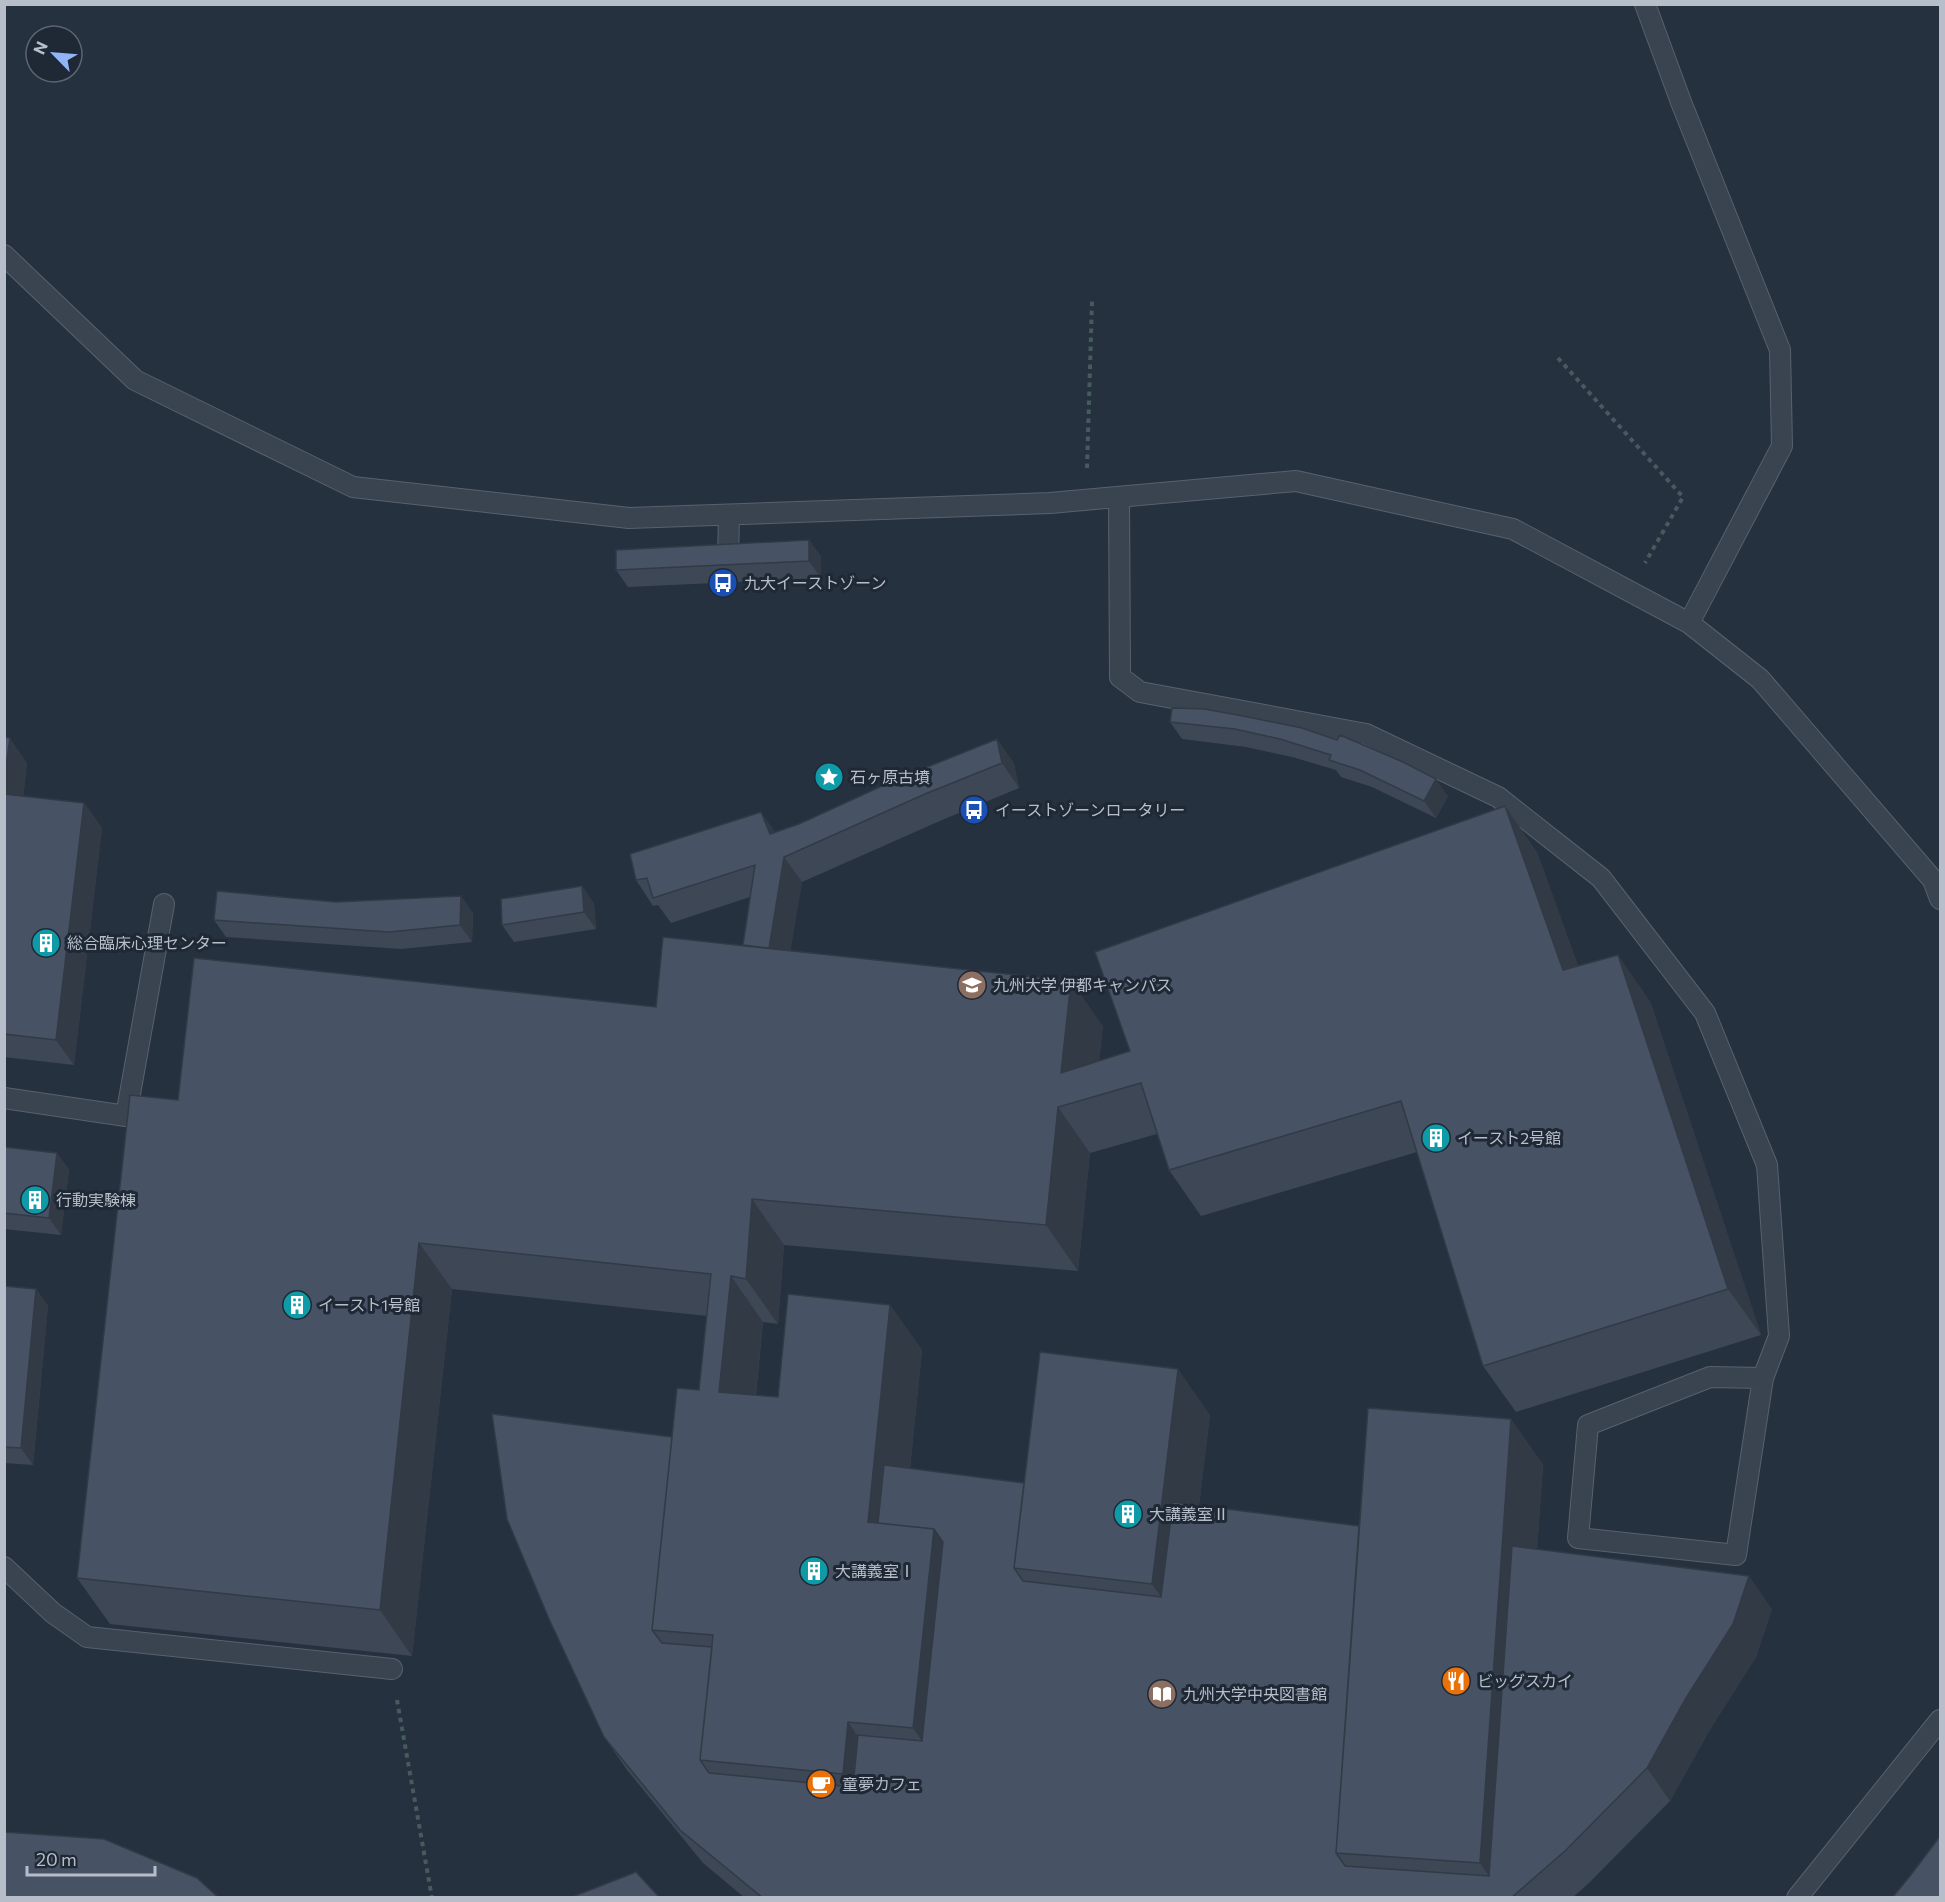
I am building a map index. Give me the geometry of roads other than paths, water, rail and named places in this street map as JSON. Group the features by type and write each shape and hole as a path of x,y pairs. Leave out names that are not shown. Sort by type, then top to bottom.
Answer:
{"lane":[{"path":"1645,4 1681,102 1780,350 1782,446 1689,623"},
{"path":"4,255 135,380 353,487 629,518 1050,503 1296,482 1513,529 1689,623 1760,679 1933,880 1941,899"},
{"path":"1119,497 1120,677 1140,692 1366,734 1498,797 1601,878 1705,1012 1767,1165 1779,1336 1763,1378 1736,1555 1578,1538 1588,1425 1710,1377 1763,1378"},
{"path":"728,560 729,514"},
{"path":"4,1098 126,1116 164,904"},
{"path":"4,1567 52,1613 87,1636 392,1669"},
{"path":"1797,1898 1941,1720"}],"place":[{"name":"九大イーストゾーン","path":"723,583"},
{"name":"石ヶ原古墳","path":"829,777"},
{"name":"イーストゾーンロータリー","path":"974,810"},
{"name":"総合臨床心理センター","path":"46,943"},
{"name":"九州大学 伊都キャンパス","path":"972,985"},
{"name":"イースト2号館","path":"1436,1138"},
{"name":"行動実験棟","path":"35,1200"},
{"name":"イースト1号館","path":"297,1305"},
{"name":"大講義室Ⅱ","path":"1128,1514"},
{"name":"大講義室Ⅰ","path":"814,1571"},
{"name":"ビッグスカイ","path":"1456,1681"},
{"name":"九州大学中央図書館","path":"1162,1694"},
{"name":"童夢カフェ","path":"821,1784"}]}
